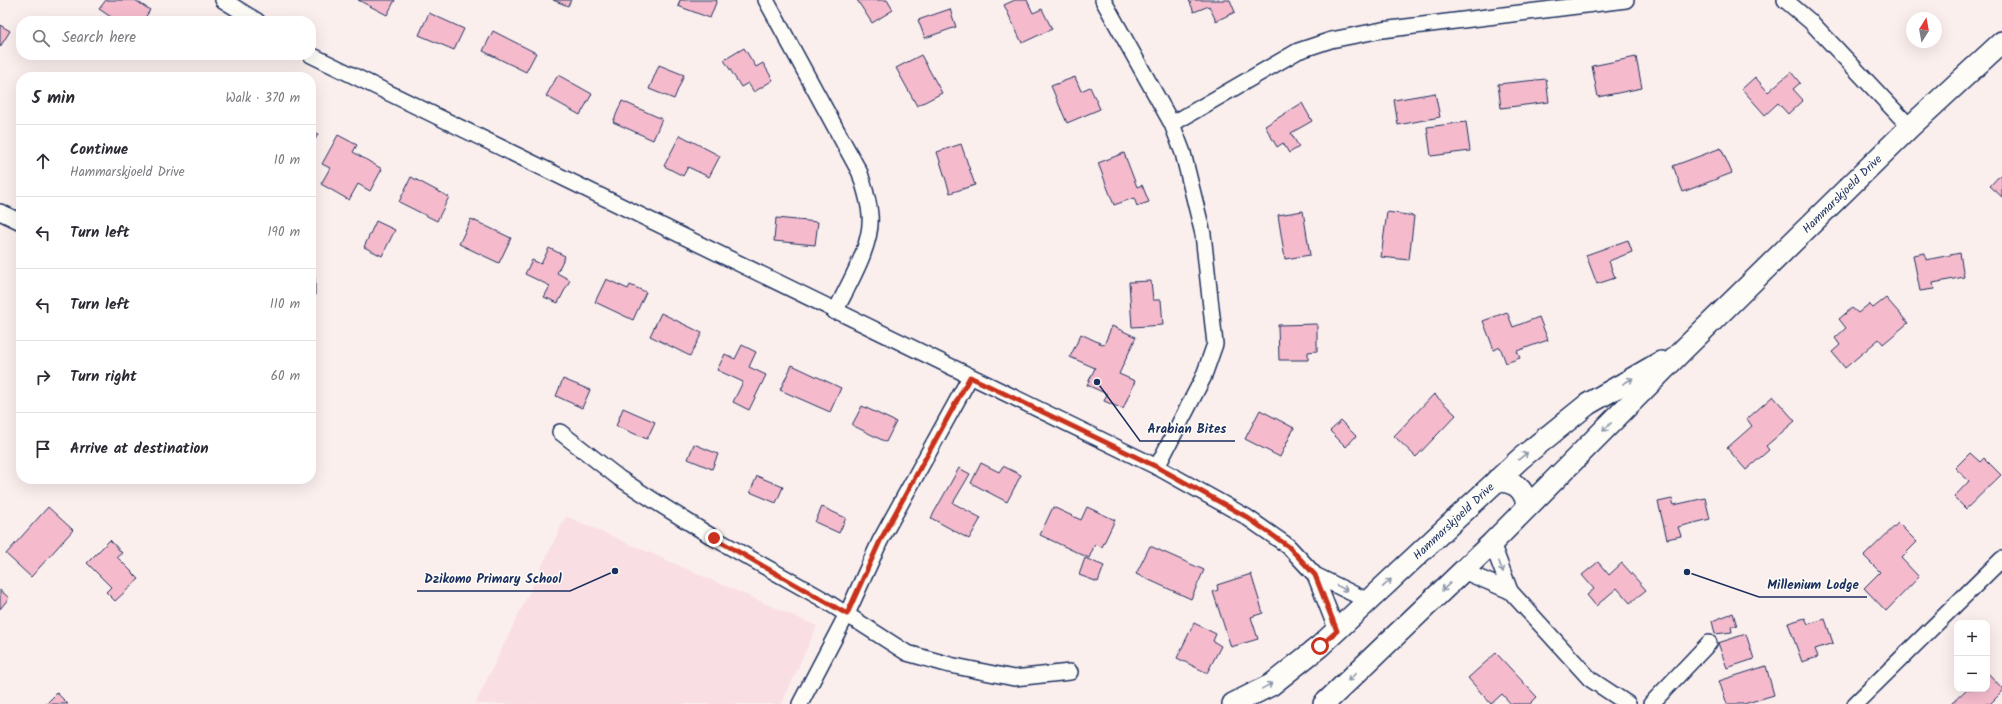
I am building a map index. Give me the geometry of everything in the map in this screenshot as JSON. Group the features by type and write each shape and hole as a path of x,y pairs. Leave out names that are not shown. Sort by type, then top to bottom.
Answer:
{"main road":[{"name":"Hammarskjoeld Drive","path":"1324,704 1492,543 1684,349 1910,127 2002,42"},
{"name":"Hammarskjoeld Drive","path":"1233,704 1271,685 1337,631 1520,458 1588,404 1684,349"},
{"path":"1497,480 1509,482 1519,487 1525,494 1528,506"}],"street":[{"path":"223,0 249,16"},
{"path":"766,0 860,173 867,195 871,216 866,245 835,312"},
{"path":"1103,0 1172,124 1183,153 1203,234 1215,344 1203,378 1157,467"},
{"path":"1172,124 1298,51 1331,40 1382,30 1626,0"},
{"path":"1785,0 1811,22 1910,127"},
{"path":"316,57 835,312 1157,467 1245,516 1288,546 1315,575 1368,601"},
{"path":"0,212 16,220"},
{"path":"800,704 847,614 880,541 970,377"},
{"path":"560,432 619,478 847,614 906,653 950,665 1014,678 1070,672"},
{"path":"1492,543 1510,591 1590,679 1628,704"},
{"path":"1855,704 2002,559"},
{"path":"1462,571 1510,591"},
{"path":"1315,575 1337,631"},
{"path":"1651,704 1708,643"}],"shaded area":[{"path":"566,516 817,626 782,704 475,704"}],"building":[{"path":"106,0 135,0 150,10 146,16 110,16 99,9"},
{"path":"358,0 395,0 387,15"},
{"path":"553,0 571,0 568,6"},
{"path":"680,0 717,0 710,18 678,6"},
{"path":"857,0 887,0 893,10 872,23"},
{"path":"1015,0 1027,0 1033,13 1042,9 1052,29 1022,43 1004,5"},
{"path":"1189,0 1230,0 1235,12 1216,21 1209,6 1194,12"},
{"path":"950,9 956,27 925,38 918,20"},
{"path":"429,13 464,29 454,50 419,35"},
{"path":"0,25 10,31 0,47"},
{"path":"493,31 536,53 526,72 483,51"},
{"path":"744,48 756,67 763,63 773,80 754,92 748,83 741,87 724,60"},
{"path":"921,55 942,93 917,106 896,68"},
{"path":"1636,57 1642,88 1598,97 1592,66"},
{"path":"659,65 684,75 674,99 649,89"},
{"path":"1791,72 1800,83 1793,89 1803,100 1788,114 1778,103 1765,115 1742,89 1755,77 1768,92"},
{"path":"558,75 592,94 580,115 546,96"},
{"path":"1075,77 1081,91 1090,87 1100,109 1067,123 1051,86"},
{"path":"1546,79 1549,102 1501,108 1498,84"},
{"path":"1435,93 1440,117 1398,125 1394,100"},
{"path":"622,101 662,119 653,140 613,122"},
{"path":"1302,103 1312,121 1291,133 1299,147 1289,153 1283,143 1277,147 1265,126"},
{"path":"1466,122 1470,151 1431,156 1427,127"},
{"path":"338,135 357,145 353,152 382,169 370,191 358,184 349,200 321,184 330,168 322,164"},
{"path":"680,135 720,156 709,177 688,167 683,176 664,166"},
{"path":"961,144 975,185 950,193 937,152"},
{"path":"1721,148 1732,173 1683,192 1673,166"},
{"path":"1124,153 1137,187 1142,185 1149,202 1137,206 1134,198 1114,205 1098,163"},
{"path":"2002,173 2002,197 1990,186"},
{"path":"411,177 449,197 437,221 399,202"},
{"path":"1303,211 1310,255 1285,259 1278,215"},
{"path":"1387,212 1414,216 1409,260 1381,257"},
{"path":"776,218 818,222 815,245 774,241"},
{"path":"471,219 511,238 499,263 459,244"},
{"path":"376,221 395,230 382,256 364,247"},
{"path":"1628,240 1632,252 1609,261 1615,278 1597,284 1586,255"},
{"path":"549,248 565,256 557,273 570,280 558,303 544,297 550,286 525,274 532,260 541,264"},
{"path":"1925,253 1926,260 1960,253 1964,277 1933,283 1934,289 1920,291 1913,255"},
{"path":"606,279 628,289 630,285 646,292 633,320 595,302"},
{"path":"1151,281 1153,300 1161,300 1163,325 1132,327 1129,282"},
{"path":"1886,298 1908,323 1883,344 1879,339 1845,368 1832,352 1840,345 1835,338 1846,328 1839,319 1852,308 1858,313 1869,304 1873,308"},
{"path":"1507,312 1513,327 1539,317 1548,340 1517,351 1520,358 1506,363 1500,347 1494,350 1483,321"},
{"path":"661,313 702,333 690,356 650,336"},
{"path":"1317,324 1317,351 1308,352 1308,360 1279,360 1278,325"},
{"path":"1112,326 1136,337 1119,374 1135,381 1123,409 1104,401 1107,394 1087,385 1095,368 1070,357 1081,334 1104,345"},
{"path":"742,345 756,352 749,367 766,375 749,410 733,402 743,382 717,370 725,354 735,359"},
{"path":"792,365 841,388 830,412 780,390"},
{"path":"563,379 590,390 582,408 556,396"},
{"path":"1434,394 1456,415 1416,457 1394,436"},
{"path":"1773,396 1795,421 1766,446 1769,450 1746,470 1727,448 1752,426 1747,419"},
{"path":"862,406 896,422 886,442 852,425"},
{"path":"623,408 655,422 647,439 616,426"},
{"path":"1260,410 1294,428 1280,457 1245,439"},
{"path":"1341,421 1356,436 1346,447 1330,431"},
{"path":"694,444 718,454 712,469 688,459"},
{"path":"1970,453 1980,462 1984,458 2001,475 1966,509 1954,497 1969,481 1955,468"},
{"path":"981,463 999,472 1003,466 1021,475 1007,502 971,483"},
{"path":"959,468 970,474 953,503 981,518 969,539 931,518"},
{"path":"757,476 783,487 776,503 750,492"},
{"path":"1705,498 1710,519 1678,527 1681,536 1667,539 1658,502 1672,499 1674,505"},
{"path":"48,507 73,530 31,577 6,554"},
{"path":"822,507 846,518 839,533 815,522"},
{"path":"1053,507 1081,520 1087,507 1115,520 1102,547 1095,544 1089,558 1040,535"},
{"path":"1898,523 1917,542 1901,558 1919,577 1886,611 1864,588 1880,572 1864,556"},
{"path":"110,540 122,553 117,557 139,579 115,601 106,592 111,587 87,563"},
{"path":"1150,546 1204,570 1191,599 1136,574"},
{"path":"1085,558 1104,566 1098,582 1079,575"},
{"path":"1598,562 1609,575 1622,563 1646,590 1630,603 1617,588 1596,606 1587,595 1594,589 1582,575"},
{"path":"1251,574 1263,613 1251,617 1258,639 1231,647 1213,592 1218,590 1217,585"},
{"path":"0,590 9,598 0,609"},
{"path":"1733,613 1737,626 1731,626 1732,632 1715,634 1712,621"},
{"path":"1805,618 1808,624 1825,619 1833,643 1815,649 1818,657 1802,662 1788,623"},
{"path":"1194,623 1216,634 1213,641 1221,646 1207,673 1177,658"},
{"path":"1746,634 1754,659 1727,668 1718,643"},
{"path":"1496,653 1537,697 1530,704 1511,704 1502,694 1491,704 1468,678"},
{"path":"1766,666 1774,695 1744,704 1727,704 1719,681"},
{"path":"1990,675 2002,688 2002,692 1990,704 1951,704 1964,692 1990,692"},
{"path":"57,693 68,704 46,704"}],"place":[{"name":"Arabian Bites","path":"1097,382"},
{"name":"Dzikomo Primary School","path":"615,571"},
{"name":"Millenium Lodge","path":"1687,572"}],"route":[{"path":"714,538 782,575 847,614 880,541 970,377 1157,467 1245,516 1288,546 1315,575 1337,631 1320,646"}]}
